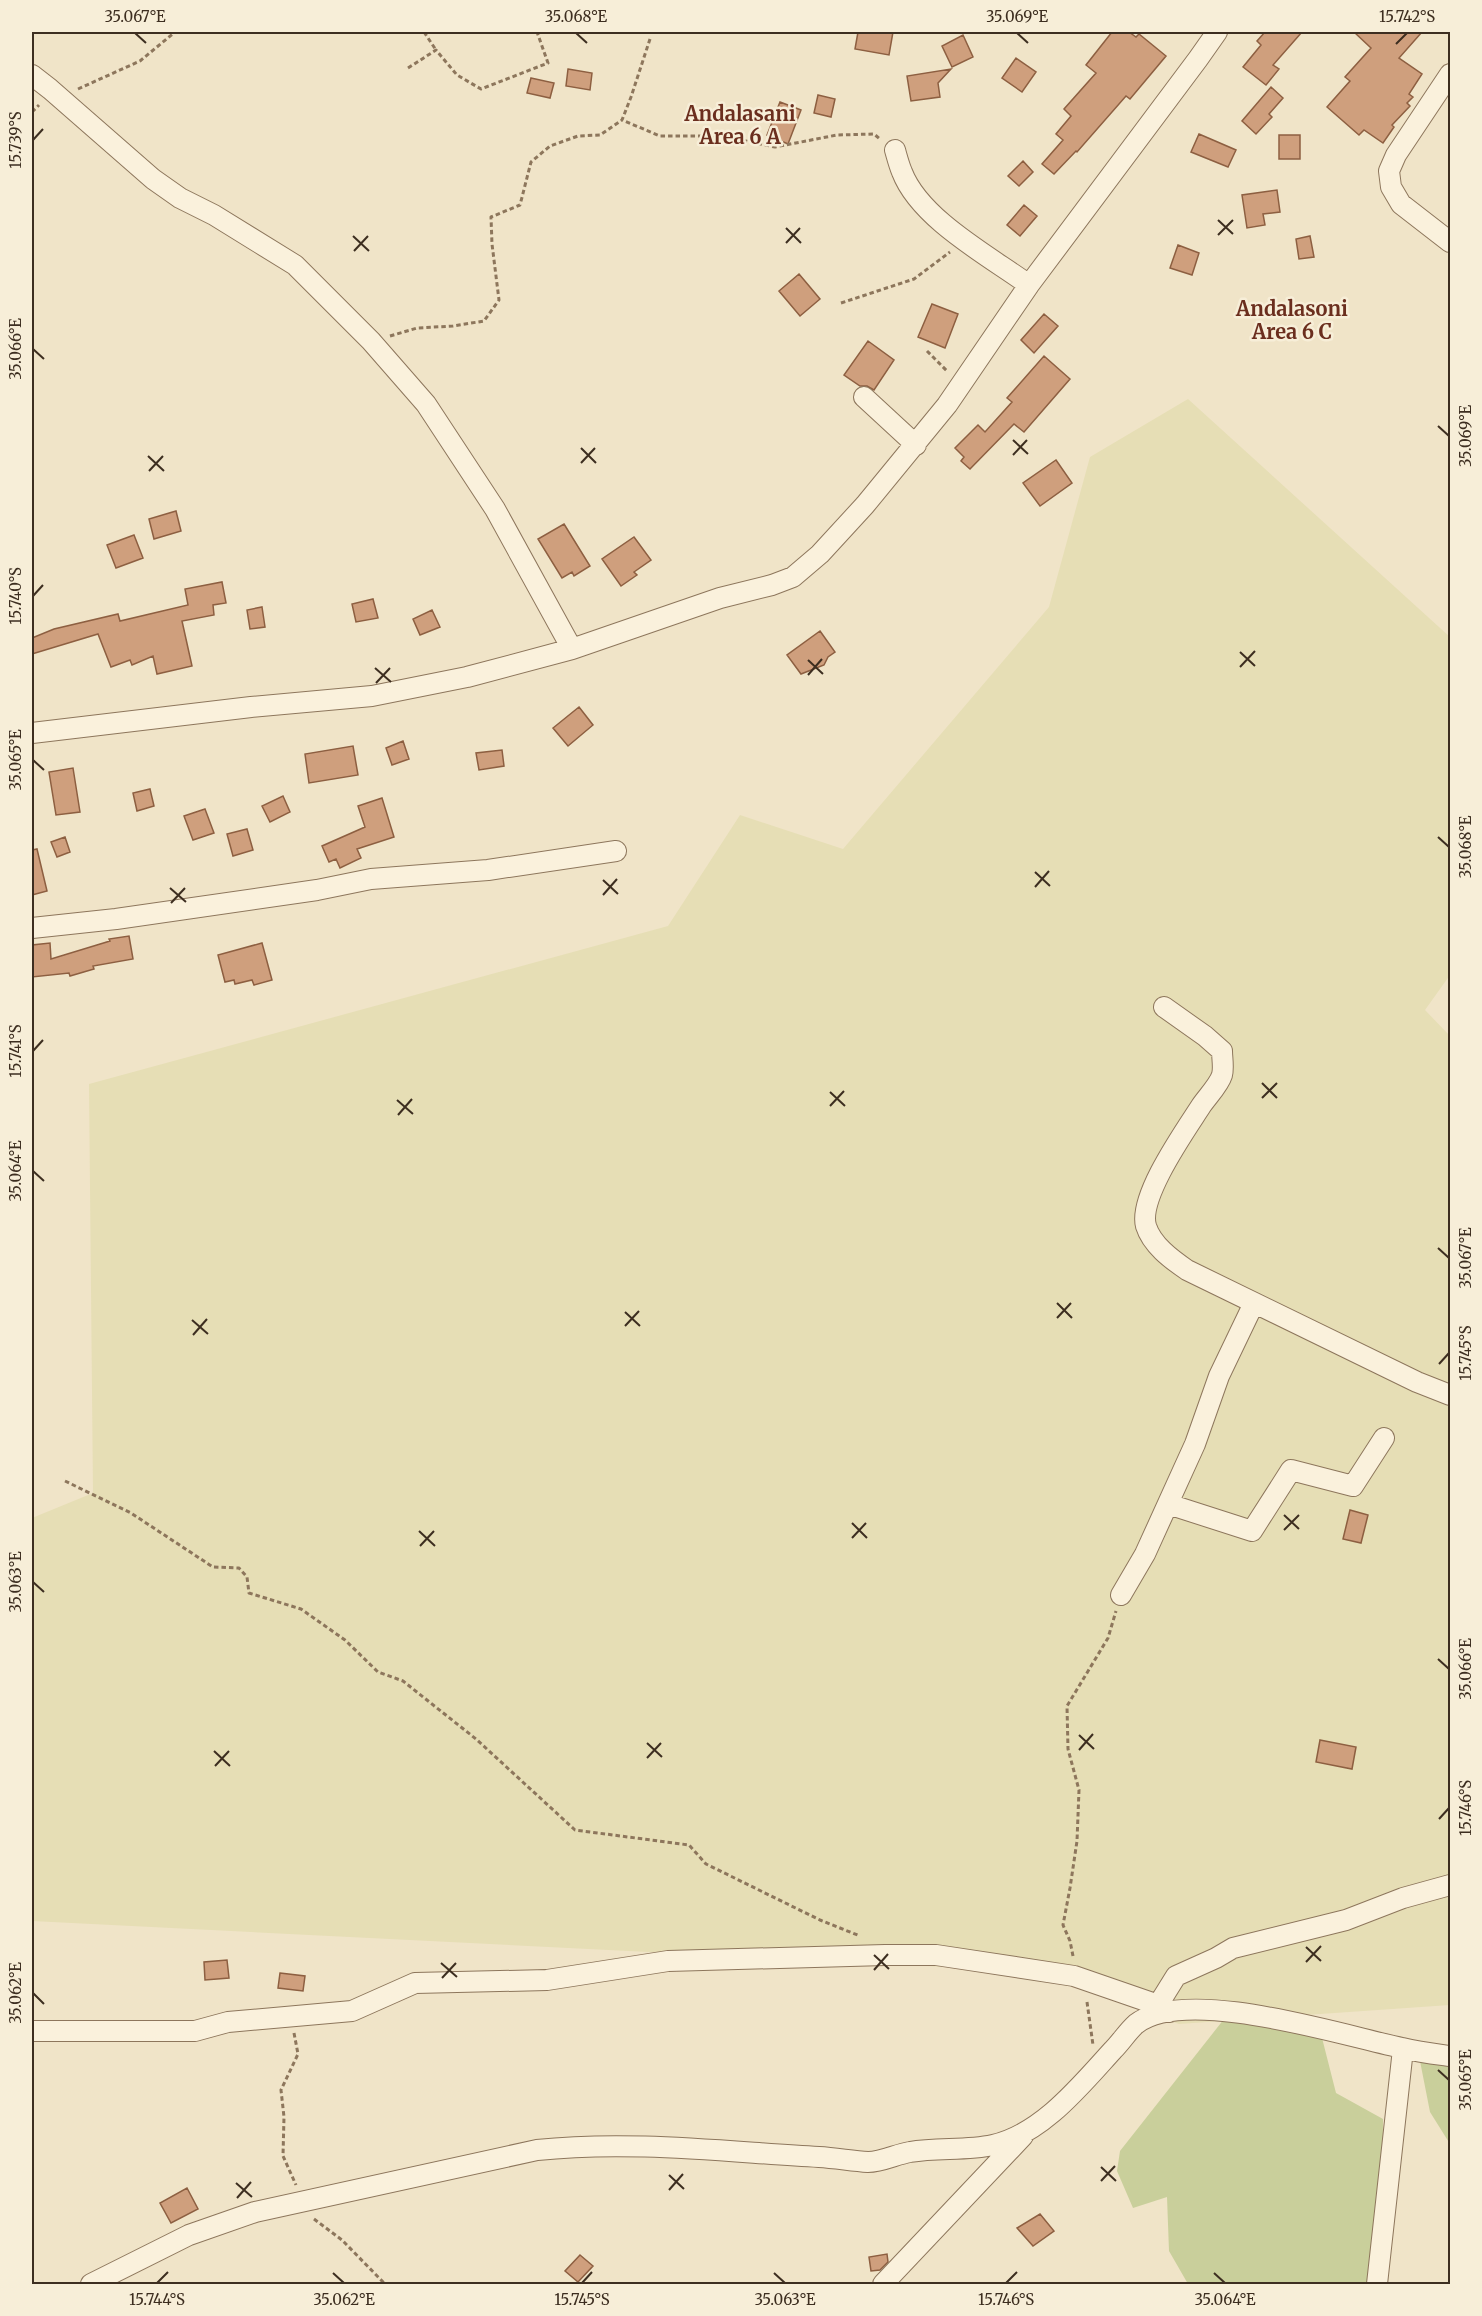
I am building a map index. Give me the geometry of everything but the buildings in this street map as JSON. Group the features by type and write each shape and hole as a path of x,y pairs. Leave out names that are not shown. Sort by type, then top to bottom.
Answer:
{"street":[{"path":"32,733 251,706 372,696 466,677 572,649 720,598 793,577 820,554 916,445 961,386 1029,285 1217,32"},
{"path":"1450,74 1396,155 1389,171 1391,187 1401,204 1450,242"},
{"path":"32,75 153,179 180,198 214,215 296,265 371,341 426,404 495,509 572,649"},
{"path":"895,150 902,174 914,193 936,219 1029,285"},
{"path":"864,397 916,445"},
{"path":"32,928 116,919 317,890 371,879 488,870 616,851"},
{"path":"1164,1007 1222,1051 1222,1074 1179,1139 1151,1192 1145,1212 1147,1227 1168,1256 1187,1270 1418,1382 1450,1395"},
{"path":"1121,1595 1145,1554 1196,1444 1219,1376 1254,1303"},
{"path":"1168,1504 1252,1531 1291,1470 1353,1486 1384,1438"},
{"path":"883,2284 1029,2130 1066,2101 1137,2024 1164,2009 1176,1976 1233,1948 1346,1920 1403,1898 1450,1885"},
{"path":"32,2031 195,2031 228,2022 352,2011 415,1983 547,1980 668,1961 936,1955 1074,1976 1164,2009 1200,2010 1263,2017 1324,2028 1403,2049 1450,2056"},
{"path":"1377,2284 1403,2049"},
{"path":"91,2284 189,2235 255,2212 537,2150 579,2146 744,2153 870,2162 910,2152 994,2145 1029,2130"}],"path":[{"path":"61,99 93,81 140,61 175,32"},
{"path":"424,32 457,75 481,89 548,63 537,32"},
{"path":"371,341 417,328 484,321 499,300 491,217 520,205 531,162 550,146 578,136 600,135 621,120 650,39"},
{"path":"408,68 436,50"},
{"path":"621,120 660,136 723,138 775,147 837,135 874,134 895,150"},
{"path":"842,303 914,279 953,250 969,244"},
{"path":"927,351 961,386"},
{"path":"65,1481 132,1513 213,1567 239,1568 248,1577 249,1593 301,1609 345,1640 378,1671 403,1681 476,1739 575,1830 689,1845 706,1864 820,1920 863,1938"},
{"path":"1098,2066 1092,2053 1088,2003 1081,1995 1074,1976 1070,1941 1063,1925 1077,1841 1079,1790 1068,1749 1067,1706 1108,1638 1121,1595"},
{"path":"306,2015 293,2026 298,2054 281,2091 284,2117 283,2156 306,2213 342,2240 385,2284"}],"shaded area":[{"path":"1188,399 1450,637 1450,975 1425,1010 1450,1036 1450,2005 1179,2024 1126,2005 1076,1977 1079,1983 1021,1978 968,1968 32,1921 32,1518 93,1493 89,1084 668,926 740,815 843,849 1049,607 1090,457"}],"green space":[{"path":"1228,2014 1321,2034 1336,2093 1383,2119 1382,2238 1368,2284 1188,2284 1169,2251 1167,2197 1133,2208 1117,2171 1120,2151"},
{"path":"1420,2061 1450,2067 1450,2144 1430,2112"}],"district":[{"name":"Andalasani Area 6 A","path":"740,126"},
{"name":"Andalasoni Area 6 C","path":"1292,320"}]}
